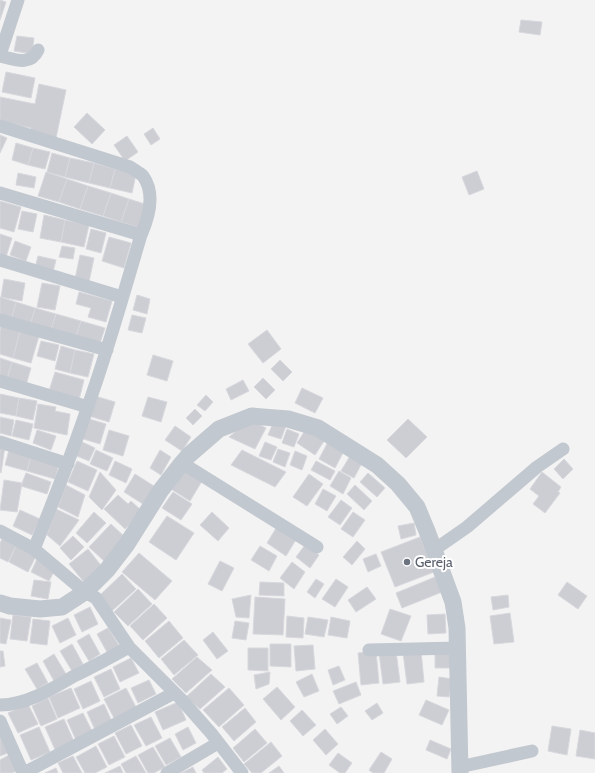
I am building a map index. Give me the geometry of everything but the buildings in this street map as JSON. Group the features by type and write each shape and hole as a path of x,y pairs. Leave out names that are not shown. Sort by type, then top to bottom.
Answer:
{"street":[{"path":"18,0 0,56 21,61 30,60 35,58 38,50"},
{"path":"0,126 130,167 143,175 150,192 151,204 147,222 141,235 107,350 88,407 68,464 34,549"},
{"path":"0,193 141,235"},
{"path":"0,260 122,297"},
{"path":"0,320 107,350"},
{"path":"0,380 88,407"},
{"path":"0,603 10,606 40,609 62,607 85,592 107,570 127,544 161,490 182,463 219,429 252,416 288,419 318,428 376,465 398,484 417,507 453,602 458,648 460,770 532,751"},
{"path":"0,442 68,464"},
{"path":"434,550 466,527 537,467 563,450"},
{"path":"182,463 317,547"},
{"path":"0,531 34,549 85,592 96,598 129,647 181,699 211,733 242,773"},
{"path":"0,705 8,705 26,700 49,690 129,647"},
{"path":"369,650 458,648"},
{"path":"0,721 23,773 174,693"},
{"path":"166,773 218,743"}],"place":[{"name":"Gereja","path":"407,562"}]}
